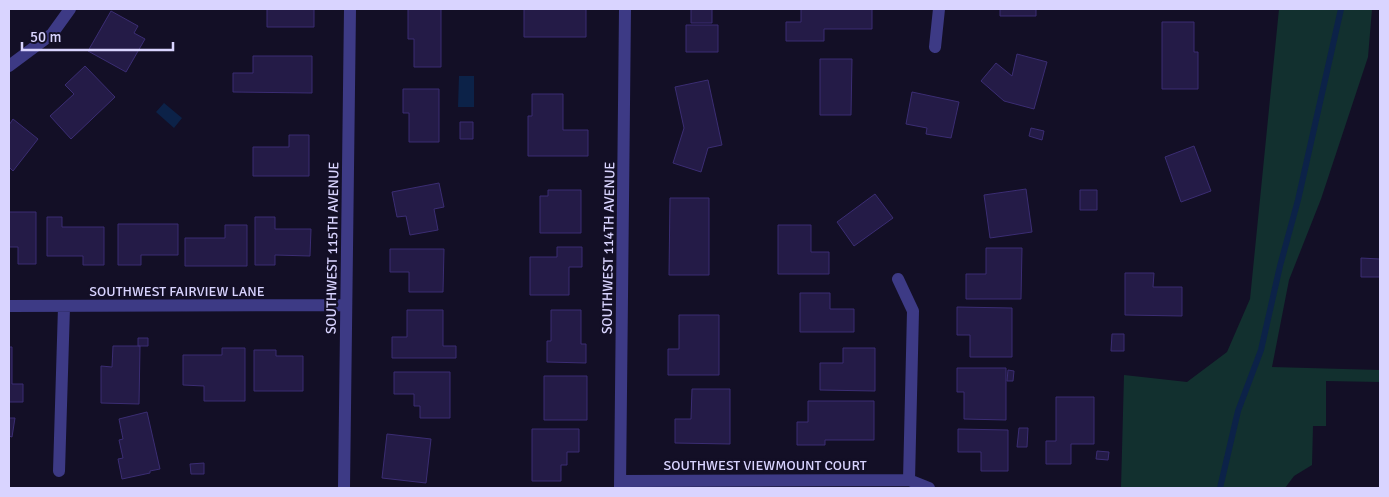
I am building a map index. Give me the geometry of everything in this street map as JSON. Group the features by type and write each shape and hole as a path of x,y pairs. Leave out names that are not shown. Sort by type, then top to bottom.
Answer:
{"street":[{"path":"9,66 52,34 70,9"},
{"name":"SOUTHWEST 115TH AVENUE","path":"344,488 350,9"},
{"name":"SOUTHWEST 114TH AVENUE","path":"620,484 625,9"},
{"path":"935,47 939,9"},
{"path":"898,279 913,311 909,480"},
{"name":"SOUTHWEST FAIRVIEW LANE","path":"9,306 346,305"},
{"path":"59,471 64,307"},
{"name":"SOUTHWEST VIEWMOUNT COURT","path":"620,484 909,480 929,488"}],"green space":[{"path":"1279,9 1372,9 1368,57 1321,199 1289,280 1272,367 1380,370 1380,382 1326,381 1326,426 1313,426 1312,465 1294,476 1285,488 1121,488 1124,375 1187,382 1227,352 1250,299"}],"water":[{"path":"459,76 474,76 474,107 458,107"},
{"path":"164,103 182,118 174,128 156,112"}],"building":[{"path":"267,9 314,9 314,27 267,27"},
{"path":"408,9 441,9 441,67 414,67 414,39 408,39"},
{"path":"524,9 586,9 586,37 524,37"},
{"path":"691,9 712,9 712,23 691,23"},
{"path":"801,9 872,9 872,29 824,29 824,41 786,41 786,22 801,22"},
{"path":"1000,9 1036,9 1036,16 1000,16"},
{"path":"111,11 138,26 134,33 145,39 126,72 88,51"},
{"path":"1162,22 1194,22 1194,52 1198,52 1198,89 1162,89"},
{"path":"686,25 718,25 718,52 686,52"},
{"path":"1017,54 1047,62 1034,109 1004,101 981,81 996,63 1012,76"},
{"path":"253,56 312,56 312,93 233,92 233,73 253,73"},
{"path":"820,59 852,59 851,115 820,115"},
{"path":"85,66 115,97 71,139 50,116 74,94 65,85"},
{"path":"708,80 722,145 708,148 701,172 673,163 684,128 675,87"},
{"path":"403,89 439,89 439,142 409,142 409,113 403,113"},
{"path":"912,92 959,102 951,138 926,134 927,128 906,124"},
{"path":"532,94 563,94 563,130 588,130 588,156 528,156 528,116 532,116"},
{"path":"13,119 38,139 13,171 9,167 9,125"},
{"path":"460,122 473,122 473,139 460,139"},
{"path":"1031,128 1044,131 1042,140 1029,136"},
{"path":"289,135 309,135 309,176 253,176 253,147 289,147"},
{"path":"1194,146 1211,191 1181,202 1165,157"},
{"path":"439,183 444,207 434,209 438,230 410,235 406,216 397,217 392,192"},
{"path":"1026,189 1032,232 990,238 984,195"},
{"path":"548,190 581,190 581,233 540,233 540,196 548,196"},
{"path":"1080,190 1097,190 1097,210 1080,210"},
{"path":"875,194 893,218 854,246 837,222"},
{"path":"670,198 709,198 709,275 669,275"},
{"path":"9,212 36,212 36,264 18,264 18,247 9,247"},
{"path":"47,217 62,217 62,227 104,227 104,265 83,265 83,256 47,256"},
{"path":"255,217 275,217 275,229 311,229 310,256 275,255 275,265 255,265"},
{"path":"118,224 178,224 178,255 141,255 141,265 118,265"},
{"path":"225,225 247,225 247,266 185,266 185,238 225,238"},
{"path":"778,225 811,225 811,252 829,252 829,274 778,274"},
{"path":"557,247 582,247 582,267 569,267 569,295 530,295 530,257 557,257"},
{"path":"986,248 1022,248 1021,299 966,299 966,274 986,274"},
{"path":"390,249 444,249 443,292 409,292 409,272 390,272"},
{"path":"1361,258 1380,259 1380,277 1361,277"},
{"path":"1125,273 1154,273 1153,287 1182,287 1182,316 1125,315"},
{"path":"800,293 830,293 830,309 854,309 854,332 800,332"},
{"path":"957,307 1012,308 1012,357 970,357 970,335 957,335"},
{"path":"407,310 443,310 443,346 456,346 456,358 392,358 392,337 407,337"},
{"path":"551,310 581,310 581,344 586,344 586,363 547,362 547,341 551,341"},
{"path":"679,315 719,315 719,375 668,375 668,349 679,349"},
{"path":"1112,334 1124,334 1124,351 1111,351"},
{"path":"138,338 148,338 148,346 138,346"},
{"path":"113,346 140,346 139,404 101,403 101,366 112,367"},
{"path":"9,347 12,347 12,384 23,384 23,402 9,402"},
{"path":"222,348 245,348 245,401 204,401 204,386 183,385 183,355 222,355"},
{"path":"843,348 875,348 875,391 820,390 820,363 843,363"},
{"path":"254,350 276,350 276,356 303,356 303,391 254,391"},
{"path":"957,368 1006,368 1006,420 964,419 964,392 957,392"},
{"path":"1008,370 1014,371 1013,381 1007,381"},
{"path":"394,372 450,372 450,418 420,418 420,406 414,406 414,394 394,394"},
{"path":"544,376 587,376 587,420 544,420"},
{"path":"692,389 730,389 730,444 675,443 675,419 691,419"},
{"path":"1056,397 1094,397 1094,444 1071,444 1071,464 1046,464 1046,441 1056,441"},
{"path":"808,401 874,401 874,440 825,440 825,445 797,445 797,422 808,422"},
{"path":"147,412 160,469 122,479 118,459 123,458 119,440 123,439 119,419"},
{"path":"9,418 15,418 12,437 9,436"},
{"path":"1019,428 1028,428 1027,447 1017,447"},
{"path":"532,429 579,429 579,452 567,452 567,465 561,465 561,481 532,481"},
{"path":"958,429 1008,430 1008,471 981,471 981,452 958,452"},
{"path":"387,434 431,439 426,483 382,478"},
{"path":"1097,451 1109,452 1108,460 1096,459"},
{"path":"204,463 204,474 191,474 190,464"}],"waterway":[{"path":"1220,488 1238,411 1261,350 1280,266 1298,200 1341,9"}]}
